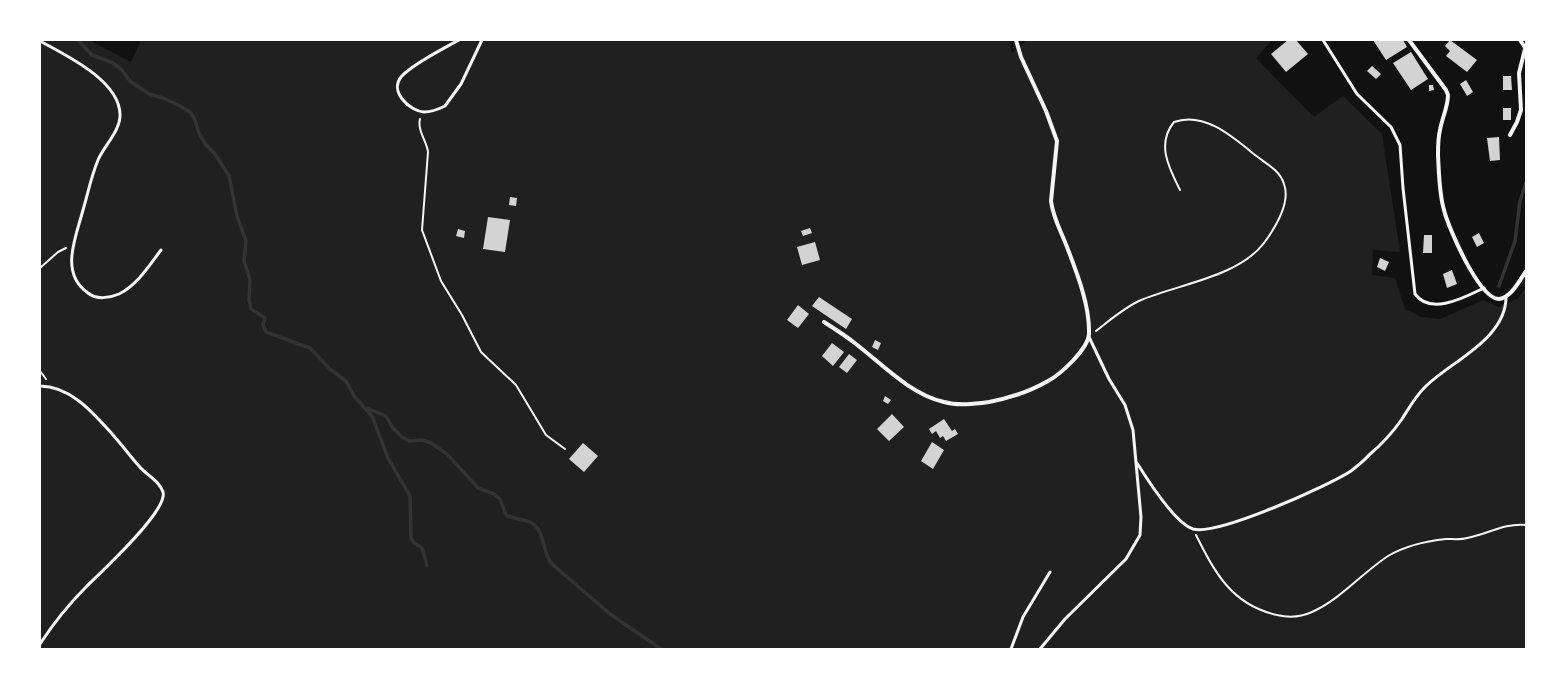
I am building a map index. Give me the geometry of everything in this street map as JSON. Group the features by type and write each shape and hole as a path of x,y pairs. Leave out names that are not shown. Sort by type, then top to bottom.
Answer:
{"street":[{"path":"1409,40 1419,56 1446,90 1448,95 1438,143 1444,209 1462,253 1484,288 1494,298 1500,299 1506,296 1526,271"},
{"path":"1510,135 1521,110 1519,72 1526,49 1520,40"},
{"path":"824,322 846,336 914,389 935,400 956,404 1000,400 1014,397 1039,387 1063,370 1073,360 1089,336 1089,320 1067,246 1052,211 1051,201 1057,155 1055,133 1017,42"}],"lane":[{"path":"459,40 420,63 400,77 398,91 409,105 422,112 445,106 452,99 482,40"},
{"path":"1323,40 1357,94 1391,126 1400,145 1403,188 1415,294 1425,303 1433,304 1448,302 1484,288"},
{"path":"40,41 74,58 105,84 113,96 120,114 115,130 98,159 91,178 73,244 71,267 74,278 80,288 92,296 107,298 119,294 131,286 161,250"},
{"path":"1137,462 1156,493 1185,525 1193,529 1213,528 1263,512 1340,477 1370,455 1394,430 1412,402 1425,387 1488,338 1503,316 1506,306 1506,296"},
{"path":"1040,649 1065,619 1119,567 1136,544 1141,527 1137,462 1133,430 1125,405 1109,379 1089,336"},
{"path":"40,386 53,387 62,390 84,405 98,418 140,467 160,486 164,493 164,500 152,518 102,574 82,592 54,624 40,644"},
{"path":"1011,649 1022,617 1050,572"}],"path":[{"path":"422,112 419,124 426,140 428,152 422,230 441,281 462,315 481,352 516,385 546,435 565,449"},
{"path":"1089,336 1140,301 1221,272 1250,255 1263,244 1274,229 1286,198 1282,180 1269,165 1224,131 1211,124 1189,119 1174,122 1165,138 1167,162 1180,190"},
{"path":"40,268 58,252 73,244"},
{"path":"1193,529 1216,572 1230,591 1244,602 1267,613 1286,617 1299,616 1312,612 1332,600 1388,556 1402,550 1425,543 1467,538 1495,528 1515,524 1526,525"}],"shaded area":[{"path":"40,40 89,40 131,62 141,40 1009,40 1012,53 1027,40 1272,40 1256,58 1314,117 1343,96 1382,134 1400,252 1373,250 1372,275 1395,278 1405,309 1421,317 1440,319 1483,300 1498,307 1517,299 1526,288 1526,649 40,649"}],"building":[{"path":"1288,40 1296,40 1308,54 1286,72 1271,54"},
{"path":"1373,40 1403,40 1407,47 1386,60"},
{"path":"1450,40 1477,60 1467,72 1446,56 1450,51 1445,46"},
{"path":"1411,52 1428,79 1411,90 1393,63"},
{"path":"1372,66 1381,74 1376,79 1367,71"},
{"path":"1503,76 1511,76 1512,90 1503,90"},
{"path":"1466,80 1473,92 1467,96 1460,84"},
{"path":"1429,85 1433,85 1434,90 1429,91"},
{"path":"1503,108 1511,108 1511,120 1503,120"},
{"path":"1499,137 1500,160 1490,161 1487,138"},
{"path":"510,197 517,198 516,206 509,205"},
{"path":"488,217 510,220 505,252 483,249"},
{"path":"810,228 812,233 803,236 801,231"},
{"path":"458,229 465,231 464,238 456,236"},
{"path":"1479,233 1484,243 1477,247 1472,237"},
{"path":"1424,235 1432,235 1432,253 1423,253"},
{"path":"815,242 820,260 802,265 797,247"},
{"path":"1380,258 1389,262 1385,271 1377,267"},
{"path":"1452,270 1457,284 1447,288 1443,274"},
{"path":"819,297 852,319 846,329 812,306"},
{"path":"798,305 809,314 798,328 787,320"},
{"path":"875,340 881,343 878,350 872,347"},
{"path":"832,343 844,352 833,366 822,356"},
{"path":"849,354 857,360 847,373 839,367"},
{"path":"885,396 891,400 888,404 883,401"},
{"path":"892,414 904,427 889,441 877,429"},
{"path":"944,419 952,431 955,429 958,434 946,441 943,436 940,438 936,431 932,434 929,429"},
{"path":"932,442 944,450 933,469 921,461"},
{"path":"583,443 598,456 584,472 569,459"}],"waterway":[{"path":"78,40 92,55 113,63 121,69 130,81 149,94 163,98 190,112 206,145 215,154 229,176 237,216 246,241 244,261 250,280 249,300 251,309 265,318 263,325 266,332 310,348 330,369 346,381 354,396 372,416 388,458 410,496 411,538 414,543 422,548 427,565"},
{"path":"1499,286 1515,241 1520,201 1526,183"},
{"path":"367,408 386,416 392,427 402,437 409,441 422,440 431,443 447,454 478,488 494,494 500,499 506,515 533,524 540,532 546,554 552,564 610,614 661,649"}]}
